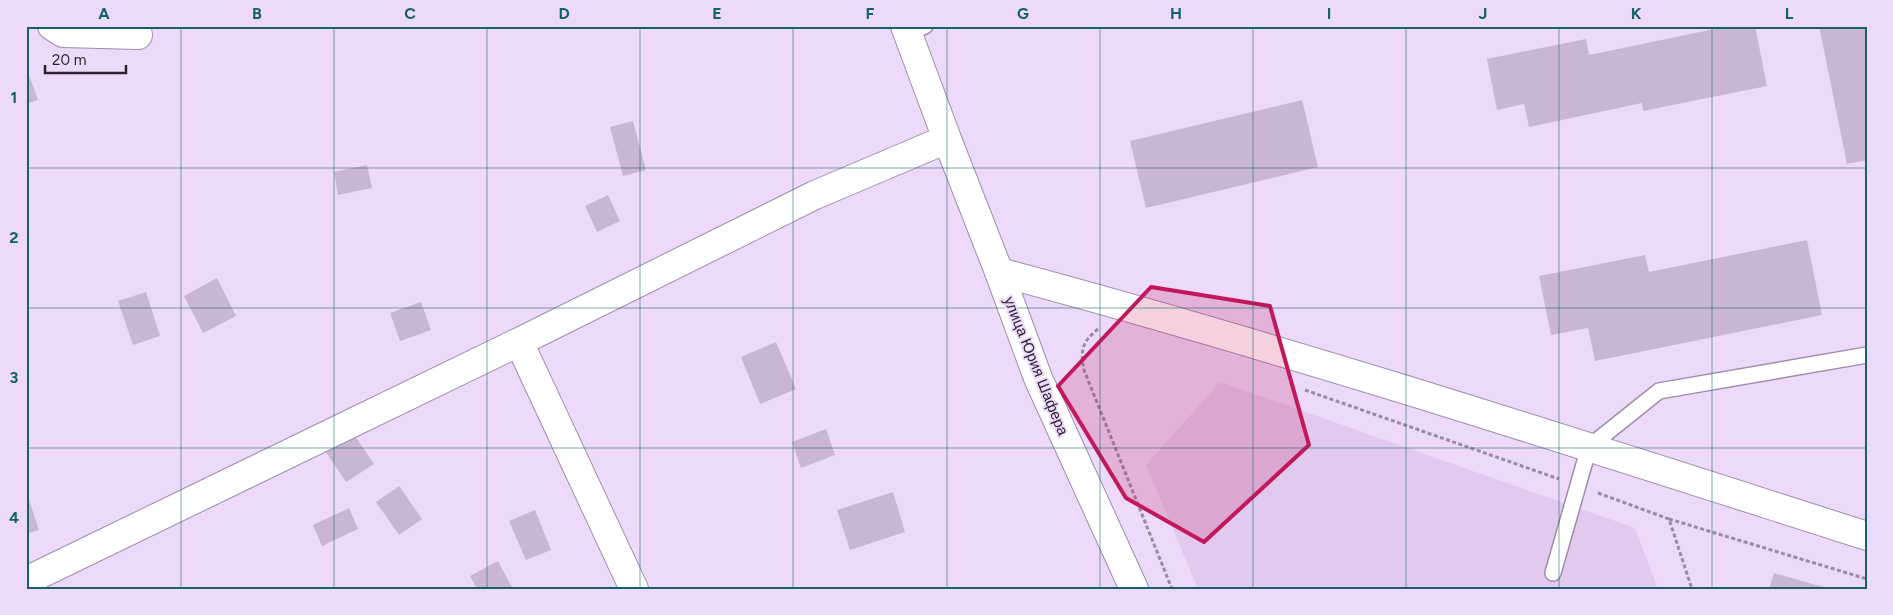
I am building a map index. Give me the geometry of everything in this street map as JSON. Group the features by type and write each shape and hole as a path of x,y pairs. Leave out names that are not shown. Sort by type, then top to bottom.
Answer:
{"street":[{"path":"52,26 63,33 138,35"},
{"name":"улица Юрия Шафера","path":"912,29 947,139 1038,378 1134,589"},
{"path":"26,581 519,342 815,195 947,139"},
{"path":"999,272 1120,304 1404,389 1867,536"},
{"path":"519,342 634,589"}],"lane":[{"path":"1553,573 1589,447 1659,391 1867,355"}],"path":[{"path":"1100,328 1087,338 1081,354 1084,370 1172,589"},
{"path":"1300,389 1669,519 1867,579"},
{"path":"1669,519 1692,589"}],"highlighted area":[{"path":"1151,287 1270,306 1309,445 1204,542 1126,498 1058,386"}],"shaded area":[{"path":"1220,382 1635,528 1658,589 1198,589 1146,465"}],"building":[{"path":"1729,26 1755,26 1767,86 1643,111 1642,103 1529,127 1524,104 1497,110 1487,59 1586,39 1589,55"},
{"path":"1819,26 1867,26 1867,160 1847,164"},
{"path":"26,67 38,100 26,104"},
{"path":"1302,100 1318,167 1146,208 1130,141"},
{"path":"633,121 646,170 623,176 610,127"},
{"path":"367,165 372,188 338,195 334,172"},
{"path":"608,195 620,221 597,232 585,206"},
{"path":"1807,240 1822,315 1595,361 1588,328 1551,335 1539,276 1645,255 1649,272"},
{"path":"217,278 236,316 203,333 184,296"},
{"path":"146,292 160,336 133,345 118,301"},
{"path":"421,302 431,330 400,341 390,313"},
{"path":"776,342 796,389 760,404 741,357"},
{"path":"826,429 835,455 801,468 792,442"},
{"path":"353,433 374,464 346,482 325,451"},
{"path":"399,486 422,519 399,535 376,502"},
{"path":"26,491 39,530 26,534"},
{"path":"893,492 905,532 850,550 837,510"},
{"path":"349,508 358,529 322,546 313,525"},
{"path":"535,510 551,550 526,560 509,521"},
{"path":"498,561 513,589 477,589 470,576"},
{"path":"1774,573 1827,588 1827,589 1769,589"}]}
